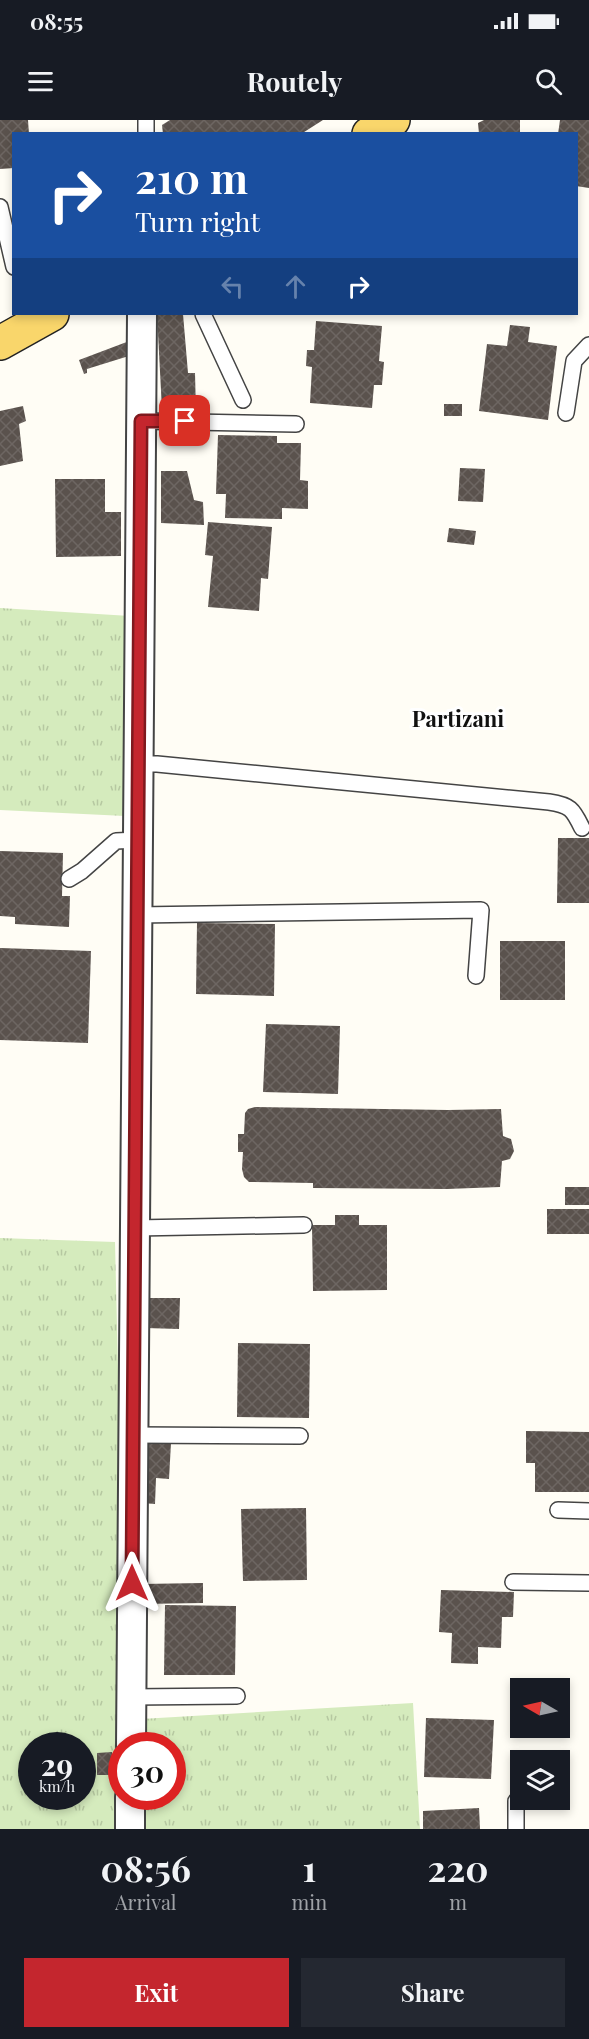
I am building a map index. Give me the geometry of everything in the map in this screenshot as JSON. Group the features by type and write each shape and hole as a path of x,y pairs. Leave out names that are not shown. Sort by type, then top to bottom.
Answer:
{"main road":[{"path":"372,132 393,120"},
{"path":"0,343 40,316"}],"street":[{"path":"131,1732 142,315"},
{"path":"130,1810 130,1829"}],"lane":[{"path":"0,207 12,258"},
{"path":"203,315 243,400"},
{"path":"566,413 574,361 589,345"},
{"path":"141,421 296,424"},
{"path":"138,764 169,765 549,802 562,804 573,810 582,828"},
{"path":"69,879 82,871 116,841 138,840"},
{"path":"137,915 481,910 476,976"},
{"path":"135,1228 304,1225"},
{"path":"133,1434 300,1436"},
{"path":"558,1510 589,1511"},
{"path":"513,1581 589,1583"},
{"path":"131,1697 237,1696"},
{"path":"516,1810 516,1829"}],"green space":[{"path":"0,608 130,616 125,816 0,810"},
{"path":"0,1238 115,1242 120,1454 117,1558 117,1723 117,1732 108,1732 108,1810 116,1810 117,1829 0,1829"},
{"path":"413,1703 420,1829 143,1829 143,1810 186,1810 186,1732 141,1732 141,1719"}],"building":[{"path":"0,120 28,120 29,132 12,132 12,168 0,169"},
{"path":"170,120 323,120 304,132 163,132 162,125"},
{"path":"484,120 520,120 520,132 479,132 478,123"},
{"path":"560,120 589,120 589,188 578,186 578,132 558,132"},
{"path":"157,315 183,315 188,373 195,373 196,412 162,410"},
{"path":"316,321 382,326 379,361 384,362 382,385 374,385 372,408 310,403 312,367 306,366 307,350 314,350"},
{"path":"510,325 530,327 528,342 557,346 548,420 479,411 487,344 507,346"},
{"path":"132,340 132,355 87,369 87,373 84,374 79,360"},
{"path":"444,404 462,404 462,416 444,416"},
{"path":"23,406 26,421 19,424 23,461 0,466 0,411"},
{"path":"218,435 277,436 277,443 301,443 300,480 308,481 308,509 282,508 282,519 225,518 226,494 216,494"},
{"path":"460,468 485,469 483,502 458,501"},
{"path":"161,471 187,471 194,500 203,502 204,525 161,523"},
{"path":"55,479 105,479 105,512 121,512 121,556 56,557"},
{"path":"208,522 272,527 268,579 261,578 259,611 208,607 213,556 205,555"},
{"path":"449,528 476,531 474,545 447,542"},
{"path":"558,838 589,838 589,903 557,903"},
{"path":"0,851 63,853 62,896 70,896 69,927 15,924 15,917 0,916"},
{"path":"197,923 275,924 274,996 196,994"},
{"path":"500,941 565,941 565,1000 500,1000"},
{"path":"0,948 91,951 88,1043 0,1040"},
{"path":"266,1024 340,1026 338,1094 263,1092"},
{"path":"255,1107 501,1109 503,1136 511,1139 514,1151 510,1159 502,1161 500,1187 313,1188 313,1183 249,1182 244,1177 242,1169 243,1152 238,1152 238,1134 244,1134 245,1113 248,1109"},
{"path":"565,1187 589,1187 589,1205 565,1205"},
{"path":"547,1209 589,1209 589,1234 547,1234"},
{"path":"335,1215 359,1215 359,1225 387,1225 387,1290 313,1291 312,1225 335,1225"},
{"path":"146,1298 180,1298 179,1329 145,1328"},
{"path":"238,1343 310,1344 309,1418 237,1417"},
{"path":"526,1431 589,1432 589,1492 535,1492 535,1463 526,1463"},
{"path":"171,1443 169,1479 156,1478 155,1504 142,1503 144,1444"},
{"path":"306,1508 307,1580 243,1581 241,1509"},
{"path":"203,1583 203,1603 141,1604 141,1584"},
{"path":"441,1590 514,1592 513,1617 502,1617 501,1648 478,1647 478,1664 451,1663 452,1633 439,1632"},
{"path":"165,1605 236,1606 235,1675 164,1675"},
{"path":"426,1718 494,1720 491,1779 424,1777"},
{"path":"108,1752 108,1775 97,1775 97,1753"},
{"path":"479,1808 480,1829 423,1829 423,1811"}],"district":[{"name":"Partizani","path":"458,719"}],"route":[{"path":"132,1583 141,421 185,421"}]}
